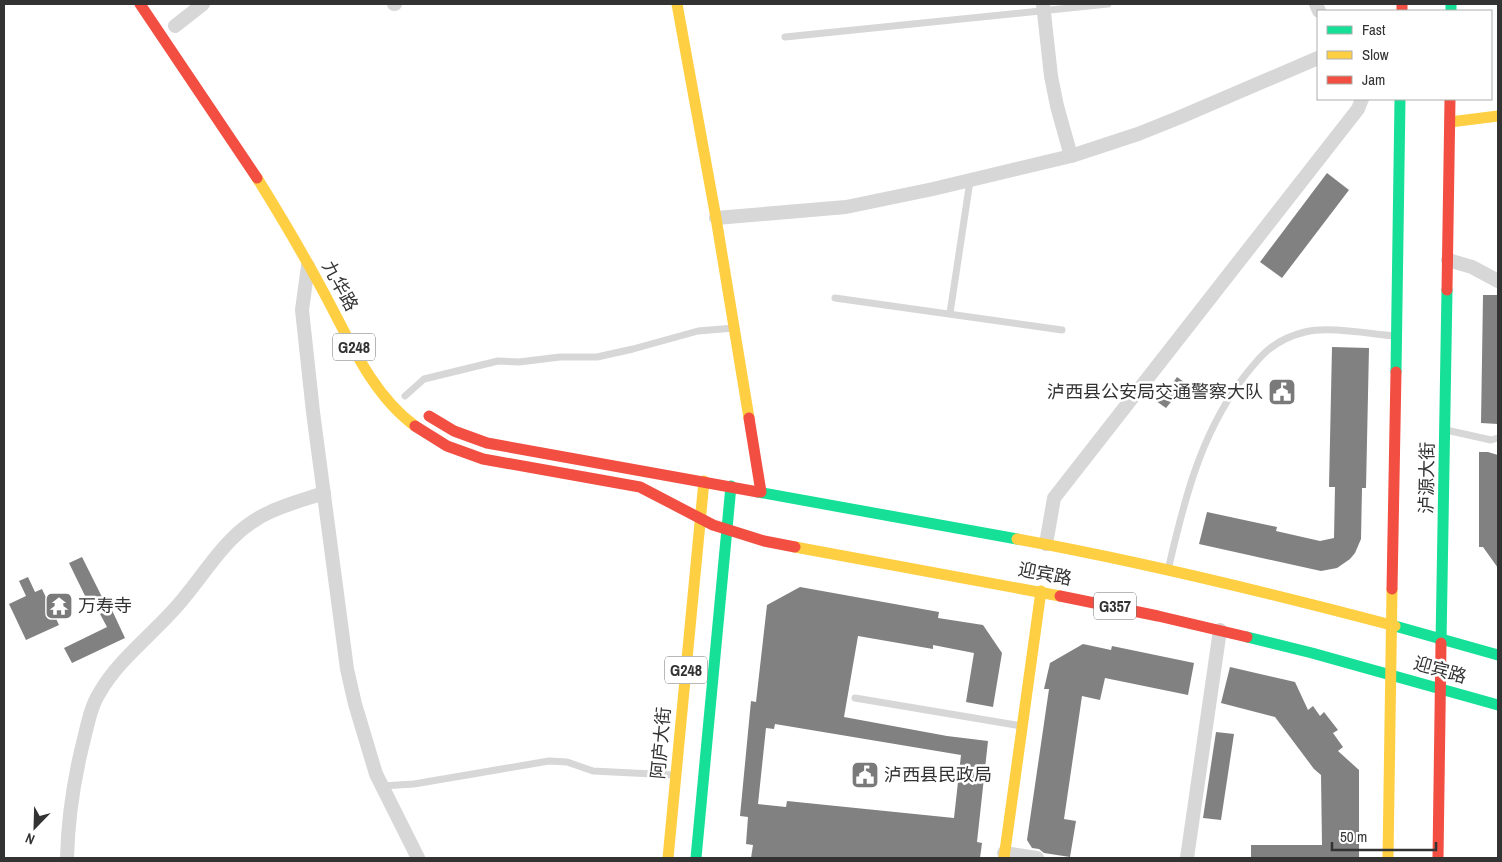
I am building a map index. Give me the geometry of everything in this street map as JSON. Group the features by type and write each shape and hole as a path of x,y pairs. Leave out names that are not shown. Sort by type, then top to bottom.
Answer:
{"main road":[{"name":"九华路","path":"140,4 290,230 365,368 388,402 408,422 447,446 483,459 640,487 700,518"},
{"path":"677,4 716,218 761,492"},
{"name":"泸源大街","path":"1388,858 1400,100"},
{"name":"泸源大街","path":"1438,858 1450,100"},
{"path":"1450,122 1498,116"},
{"path":"395,384 412,403 440,424 488,443 704,481"},
{"name":"迎宾路","path":"704,481 1046,544 1168,569 1392,625 1498,655"},
{"name":"阿庐大街","path":"668,858 704,481"},
{"name":"G248","path":"696,858 732,486"},
{"name":"迎宾路","path":"700,518 727,530 785,545 1041,591 1220,630 1392,674 1498,705"},
{"path":"1004,856 1041,591"}],"street":[{"path":"175,26 203,4"},
{"path":"1043,7 1057,106 1071,156"},
{"path":"716,218 846,207 970,181 1071,156 1154,127 1317,58"},
{"path":"1046,544 1054,498 1352,116 1361,100"},
{"path":"1448,260 1472,268 1498,281"},
{"path":"309,264 302,310 348,669 368,751 382,786 418,858"},
{"path":"67,858 69,825 79,758 90,714 100,692 113,673 179,605 204,570 239,532 270,512 324,493"},
{"path":"1187,858 1220,630"},
{"path":"1004,856 1037,858"}],"lane":[{"path":"785,36 1043,7 1108,4"},
{"path":"950,313 970,181"},
{"path":"835,298 1062,330"},
{"path":"412,403 424,379 498,361 519,362 560,357 597,357 698,331 734,328"},
{"path":"1168,569 1183,505 1195,467 1210,431 1234,391 1260,356 1289,337 1319,329 1396,336"},
{"path":"1445,430 1491,440 1498,438"},
{"path":"855,698 1022,726"},
{"path":"382,786 414,784 549,761 567,762 594,771 676,775"}],"building":[{"path":"1327,173 1349,190 1282,278 1260,262"},
{"path":"1483,295 1498,295 1498,424 1481,423"},
{"path":"1332,347 1369,348 1366,488 1362,488 1361,539 1355,553 1337,568 1321,571 1199,544 1207,512 1277,527 1276,531 1320,541 1334,538 1335,487 1329,487"},
{"path":"1177,377 1188,385 1178,398 1168,390"},
{"path":"1165,390 1175,397 1166,408 1156,401"},
{"path":"1479,452 1498,455 1498,568 1483,547 1479,547"},
{"path":"82,557 102,597 89,604 69,563"},
{"path":"28,577 35,592 42,589 59,625 26,640 9,604 26,596 19,581"},
{"path":"800,587 939,612 938,618 983,625 1002,653 993,707 966,702 974,653 933,645 933,649 858,636 844,717 947,736 988,741 977,842 982,843 980,858 751,858 753,845 746,844 748,817 740,816 751,701 756,702 767,605","holes":["775,724 961,755 954,818 787,801 786,807 758,804 766,728 774,729"]},
{"path":"111,608 125,638 72,663 64,648 107,627 100,614"},
{"path":"1083,644 1111,650 1112,646 1194,663 1188,695 1105,678 1100,700 1082,696 1064,819 1076,821 1070,857 1044,853 1039,849 1032,848 1027,840 1049,689 1044,689 1050,663"},
{"path":"1230,667 1295,682 1308,710 1313,706 1320,716 1324,712 1338,730 1333,733 1343,747 1338,751 1359,770 1359,858 1251,858 1251,845 1322,845 1321,775 1314,769 1275,717 1221,703"},
{"path":"1216,732 1234,734 1221,820 1203,818"}],"traffic: fast":[{"path":"1451,4 1451,10"},
{"path":"1396,372 1400,100"},
{"path":"1441,643 1447,290"},
{"path":"696,858 731,486"},
{"path":"758,492 1017,539"},
{"path":"1395,626 1498,655"},
{"path":"1247,637 1312,653 1498,705"}],"traffic: slow":[{"path":"677,4 716,218 749,418"},
{"path":"1450,122 1498,116"},
{"path":"257,178 307,262 362,364 386,398 399,413 415,426"},
{"path":"668,858 704,481"},
{"path":"1017,539 1207,579 1395,626"},
{"path":"795,547 1060,596"},
{"path":"1388,858 1392,589"},
{"path":"1004,858 1041,591"}],"traffic: jam":[{"path":"140,4 257,178"},
{"path":"1402,4 1402,10"},
{"path":"1447,290 1450,100"},
{"path":"1392,589 1396,372"},
{"path":"429,416 454,431 487,443 758,492"},
{"path":"749,418 761,492"},
{"path":"415,426 447,446 483,459 640,487 713,525 764,541 795,547"},
{"path":"1060,596 1247,637"},
{"path":"1438,858 1441,643"}],"place":[{"name":"泸西县公安局交通警察大队","path":"1282,392"},
{"name":"万寿寺","path":"59,606"},
{"name":"泸西县民政局","path":"865,775"}]}
